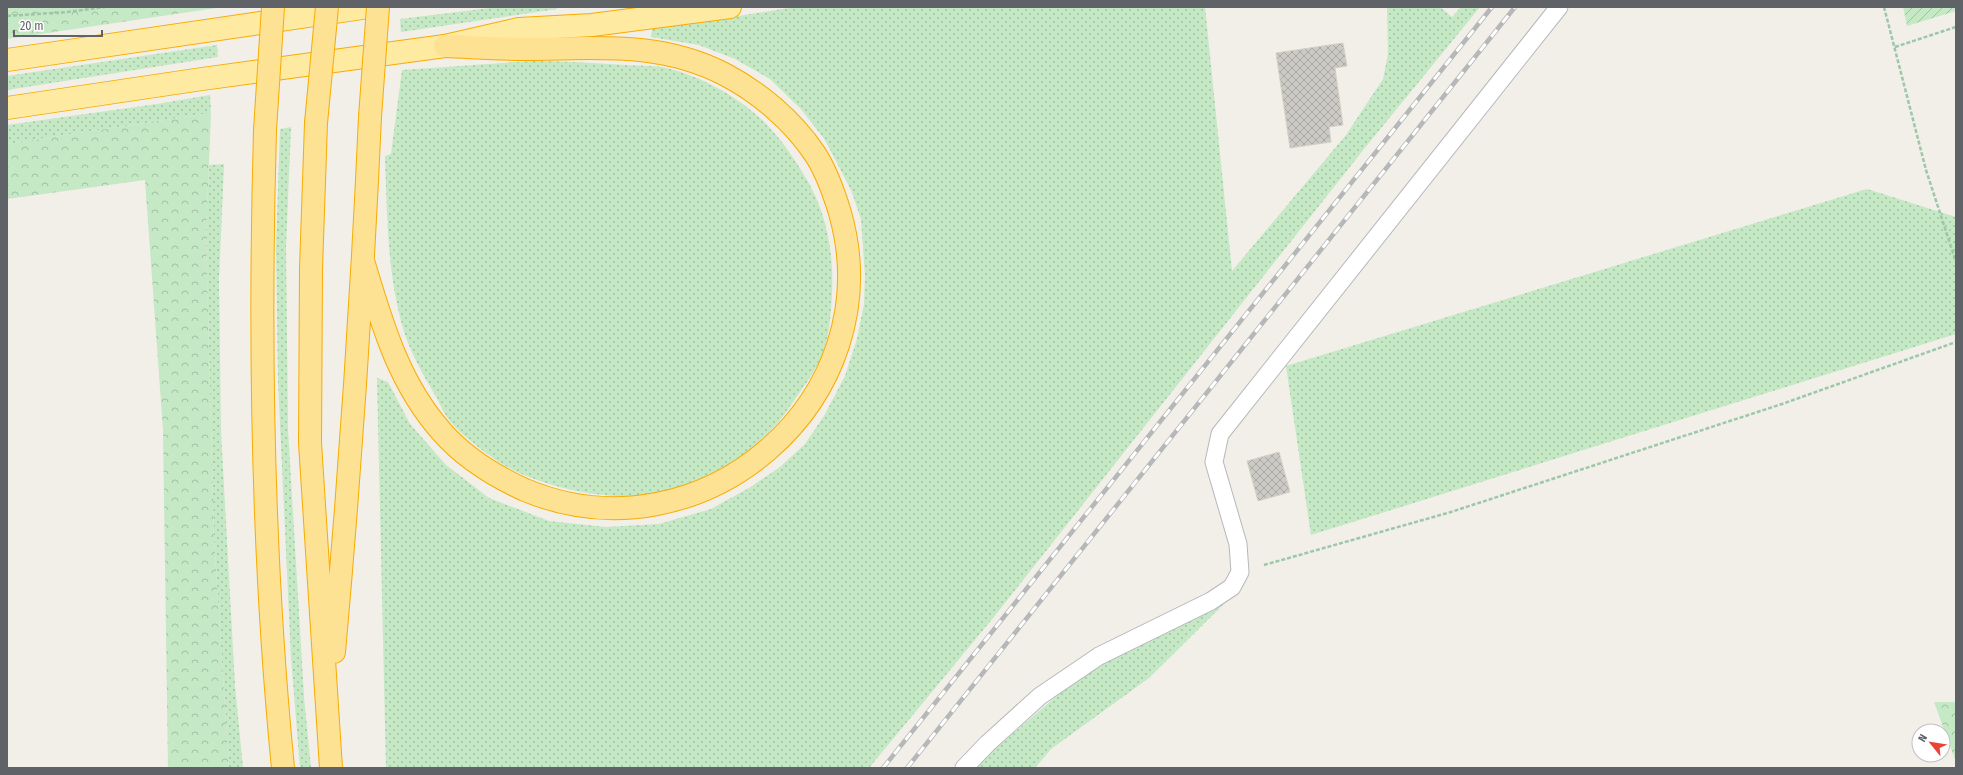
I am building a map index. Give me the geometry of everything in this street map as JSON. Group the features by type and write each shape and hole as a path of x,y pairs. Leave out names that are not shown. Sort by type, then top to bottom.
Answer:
{"highway":[{"path":"273,7 265,130 261,268 262,409 269,590 284,768"},
{"path":"327,7 316,123 311,269 310,443 331,768"},
{"path":"7,60 369,7"},
{"path":"327,721 346,523 364,264 370,117 378,7"},
{"path":"7,108 195,80 445,46 519,29 592,25 730,7"},
{"path":"364,264 383,329 397,364 418,400 442,432 472,460 505,481 542,497 582,506 622,508 662,504 701,492 737,474 769,450 797,420 820,387 836,350 846,310 848,270 844,230 833,191 816,155 790,124 760,97 723,74 658,52 617,47 519,49 445,46"}],"lane":[{"path":"964,768 987,744 1040,696 1100,656 1211,601 1232,587 1240,572 1238,544 1214,462 1220,434 1559,7"}],"path":[{"path":"7,16 67,12 105,7"},
{"path":"1884,7 1926,170 1956,262"},
{"path":"1895,47 1956,27"},
{"path":"1240,572 1459,509 1782,404 1956,342"}],"green space":[{"path":"7,7 223,7 7,39"},
{"path":"498,7 556,7 557,9 401,32 400,19"},
{"path":"796,7 1205,7 1232,271 1346,135 1383,79 1388,54 1387,7 1440,7 1452,17 1461,7 1480,7 1364,149 993,618 869,768 386,768 377,378 388,382 410,424 446,465 489,498 549,521 606,527 659,524 711,509 749,488 780,467 805,444 824,416 845,376 857,339 864,304 865,276 861,219 851,190 825,140 801,109 770,79 735,59 699,45 651,37 652,29"},
{"path":"1903,7 1956,7 1956,11 1907,26"},
{"path":"217,45 218,57 7,90 7,76"},
{"path":"531,61 657,66 700,79 732,97 761,119 786,148 810,184 817,199 827,230 832,261 832,294 829,325 824,351 812,374 793,402 780,420 765,436 730,464 689,484 668,491 646,495 613,496 561,487 513,470 497,461 480,448 450,421 443,411 408,342 396,301 390,260 385,156 391,154 402,70"},
{"path":"210,95 211,113 7,144 7,125"},
{"path":"211,113 206,236 214,539 229,768 168,768 163,430 145,180 7,199 7,144"},
{"path":"291,127 286,247 288,430 304,697 311,768 300,768 291,657 278,381 276,246 280,129"},
{"path":"224,164 219,280 221,432 235,686 243,768 229,768 214,539 206,236 209,165"},
{"path":"1867,189 1956,217 1956,334 1311,535 1286,366"},
{"path":"1237,591 1149,678 1051,749 1035,768 973,768 1090,667"},
{"path":"1934,702 1956,702 1956,762 1951,748 1951,723 1942,723"}],"building":[{"path":"1343,43 1347,66 1335,68 1343,125 1329,127 1331,142 1290,148 1276,53"},
{"path":"1279,452 1290,492 1258,501 1247,461"}],"railway":[{"path":"883,768 1492,7"},
{"path":"907,768 1515,7"}]}
